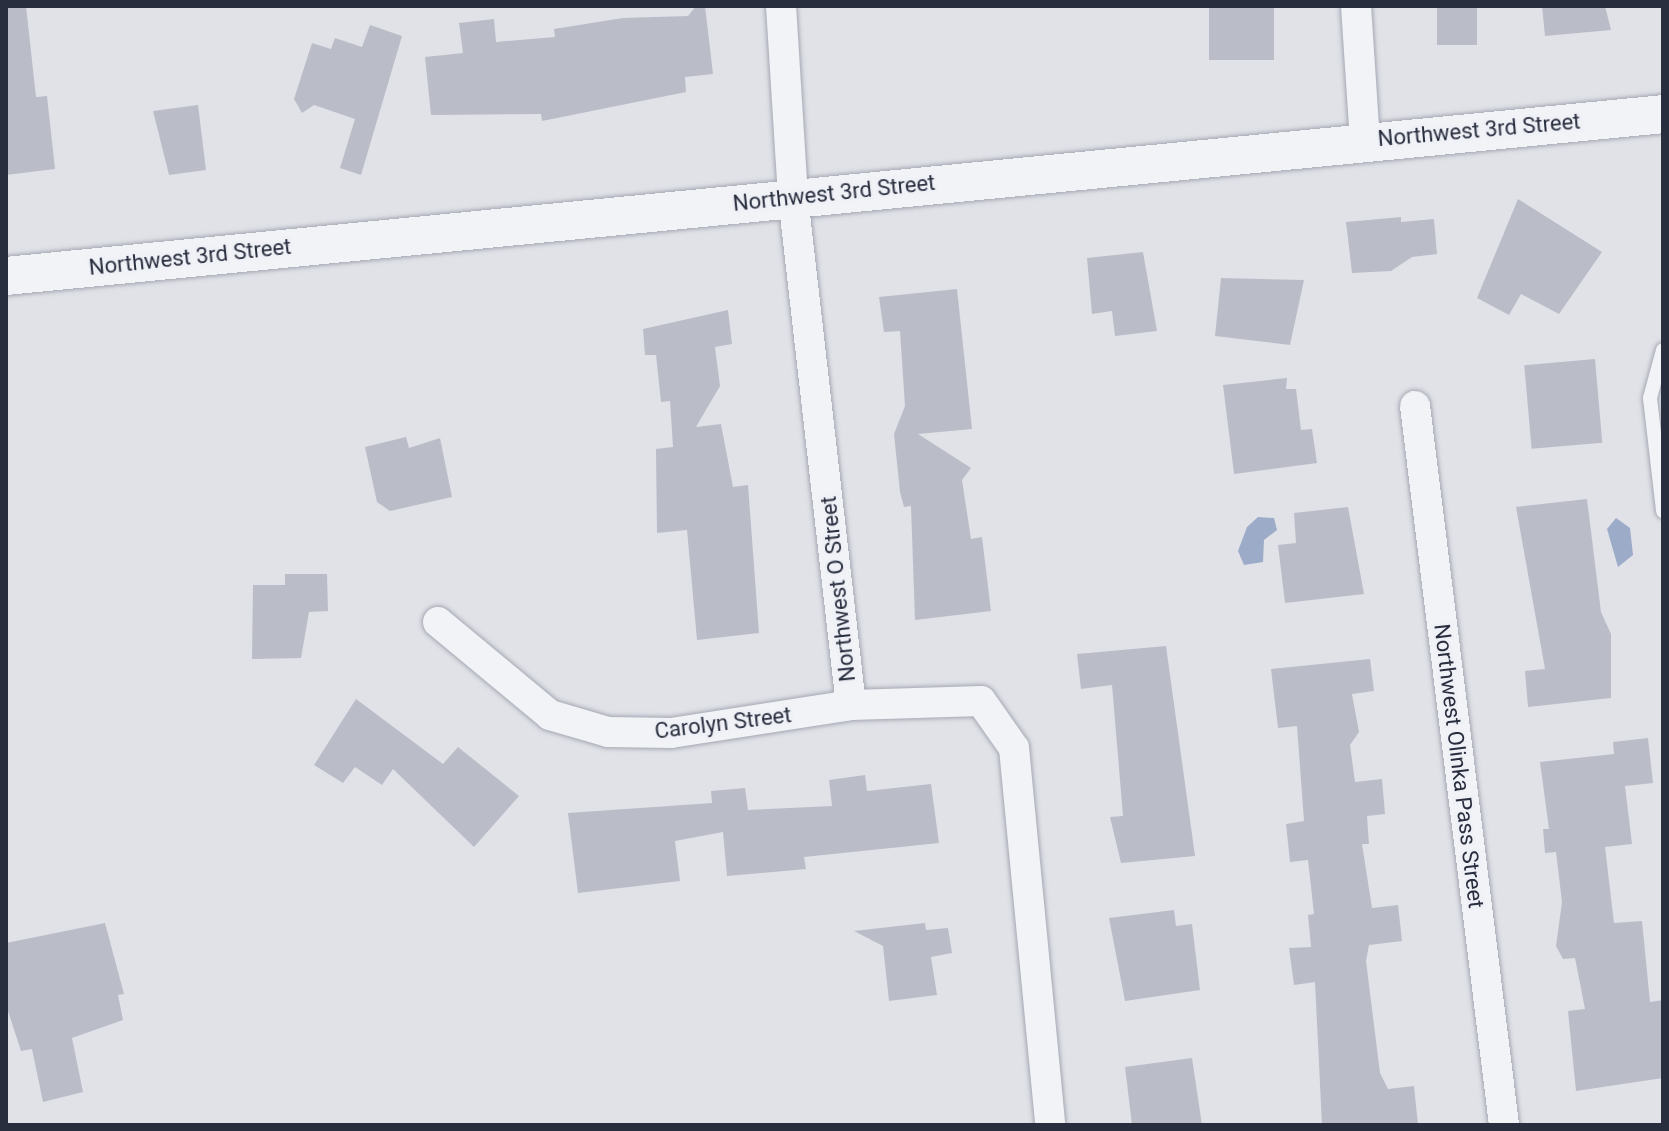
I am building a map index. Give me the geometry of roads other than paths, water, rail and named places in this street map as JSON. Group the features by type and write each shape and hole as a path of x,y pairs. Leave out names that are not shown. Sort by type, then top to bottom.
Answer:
{"street":[{"name":"Northwest O Street","path":"781,6 793,197 851,705 981,701 1014,748 1050,1125"},
{"path":"1356,6 1365,140"},
{"name":"Northwest 3rd Street","path":"6,276 1365,140 1663,114"},
{"name":"Northwest Olinka Pass Street","path":"1415,406 1504,1125"},
{"name":"Carolyn Street","path":"438,622 550,715 608,732 671,733 851,705"}],"lane":[{"path":"1663,350 1650,398 1663,511"}],"water":[{"path":"1258,517 1274,518 1277,530 1264,540 1263,562 1244,565 1238,551 1247,527"},
{"path":"1616,518 1630,528 1633,555 1618,567 1607,529"}]}
